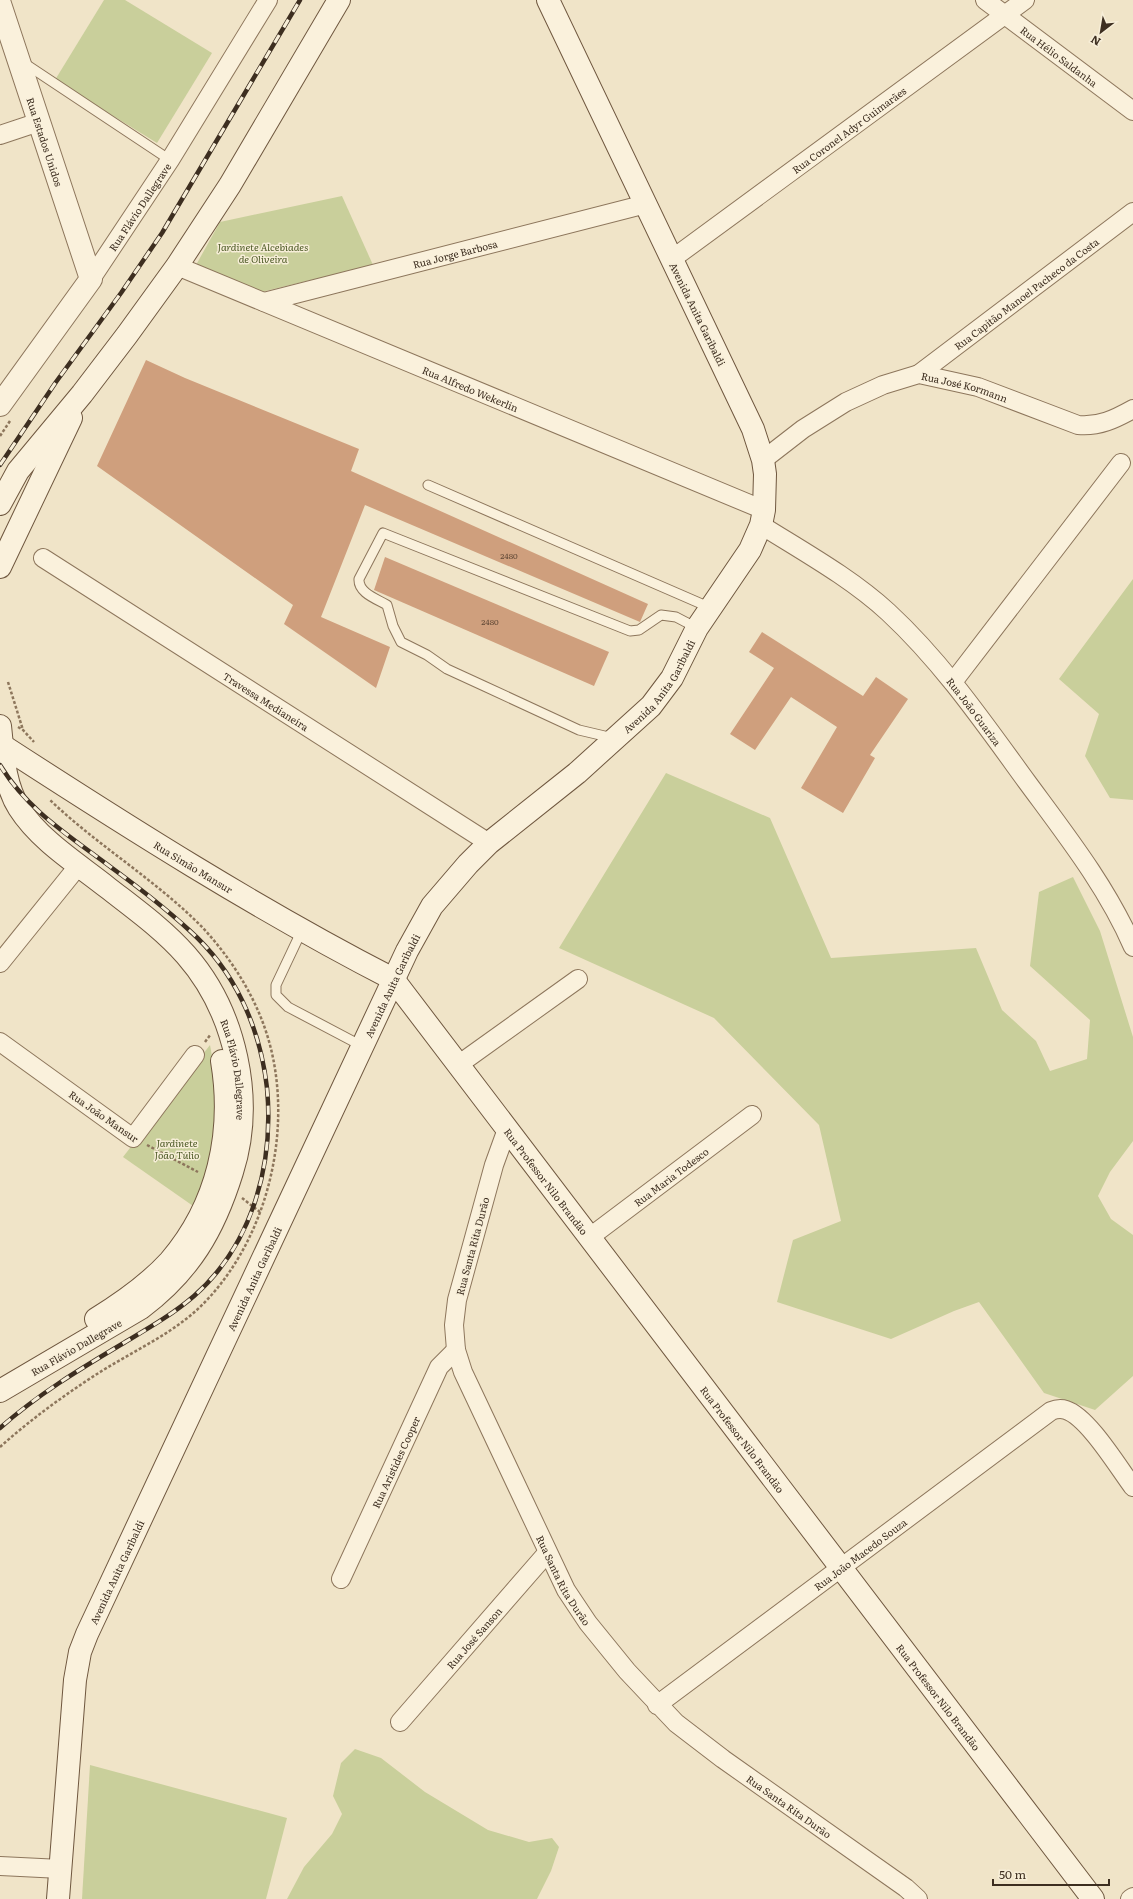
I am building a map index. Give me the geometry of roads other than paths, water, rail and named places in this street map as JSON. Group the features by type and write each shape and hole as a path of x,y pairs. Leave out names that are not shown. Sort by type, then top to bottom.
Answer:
{"main road":[{"path":"0,504 5,492 22,466 82,394 177,266 230,185 339,0"},
{"name":"Avenida Anita Garibaldi","path":"58,1899 75,1680 80,1652 87,1634 393,979 418,929 432,906 449,884 489,843 577,773 651,706 672,678 698,628 750,550 763,517 766,486 763,460 745,412 548,0"},
{"name":"Rua Estados Unidos","path":"0,4 91,280"},
{"name":"Rua Flávio Dallegrave","path":"0,405 91,280"},
{"path":"0,567 82,394"},
{"name":"Rua Flávio Dallegrave","path":"0,1390 20,1369 38,1355 110,1310 155,1275 170,1261 196,1223 214,1180 225,1139 226,1110 225,1080 221,1054 204,1006 189,981 173,960 75,870 30,824 18,806 6,775 1,738"},
{"name":"Rua Simão Mansur","path":"1,738 207,876 302,930 393,979"},
{"name":"Rua Flávio Dallegrave","path":"0,788 10,812 20,829 42,853 75,870 159,928 186,956 204,978 217,1001 230,1033 234,1048 242,1098 241,1132 236,1162 225,1196 214,1221 196,1252 167,1287 141,1308 0,1390"},
{"name":"Rua Professor Nilo Brandão","path":"393,979 1093,1899"}],"street":[{"name":"Rua Flávio Dallegrave","path":"91,280 170,160 268,0"},
{"name":"Rua Hélio Saldanha","path":"985,0 1133,112"},
{"name":"Rua Coronel Adyr Guimarães","path":"672,259 1025,0"},
{"path":"0,135 39,122"},
{"name":"Rua Jorge Barbosa","path":"264,302 646,204"},
{"name":"Rua Capitão Manoel Pacheco da Costa","path":"919,374 1133,212"},
{"name":"Rua Alfredo Wekerlin","path":"177,266 763,517"},
{"name":"Rua José Kormann","path":"763,460 803,429 846,402 883,385 919,374 978,387 1078,425 1089,426 1101,424 1133,409"},
{"path":"953,682 1121,463"},
{"name":"Rua João Guariza","path":"763,517 870,597 903,627 953,682 1082,856 1116,912 1133,947"},
{"name":"Travessa Medianeira","path":"43,558 489,843"},
{"path":"0,963 75,870"},
{"path":"458,1065 578,978"},
{"name":"Rua João Mansur","path":"0,1042 133,1138 195,1056"},
{"name":"Rua Maria Todesco","path":"590,1238 752,1115"},
{"name":"Rua Santa Rita Durão","path":"507,1129 494,1164 462,1280 454,1325 456,1350 463,1372 547,1553 566,1590 580,1612 657,1705 699,1742 906,1888 918,1899"},
{"name":"Rua Aristides Cooper","path":"341,1579 439,1367 456,1350"},
{"name":"Rua João Macedo Souza","path":"657,1705 1051,1411 1058,1408 1065,1409 1073,1413 1088,1427 1133,1486"},
{"name":"Rua José Sanson","path":"400,1722 547,1553"},
{"path":"0,1866 61,1869"}],"lane":[{"path":"18,59 170,160"},
{"path":"428,485 711,608"},
{"path":"613,739 579,730 447,669 427,655 401,642 393,626 387,605 361,590 359,584 359,579 383,534 630,631 639,630 661,615 676,617 698,628"},
{"path":"302,930 276,985 276,995 288,1007 362,1046"}],"railway":[{"path":"0,465 56,382 121,293 162,233 300,0"},
{"path":"0,765 23,796 36,809 66,834 151,898 189,930 220,963 243,1002 258,1043 264,1065 267,1088 268,1117 267,1145 263,1174 255,1201 245,1227 231,1252 214,1275 194,1296 177,1309 59,1383 29,1404 0,1428"}],"park label":[{"name":"Jardinete Alcebíades de Oliveira","path":"263,252"},
{"name":"Jardinete João Túlio","path":"177,1148"}]}
